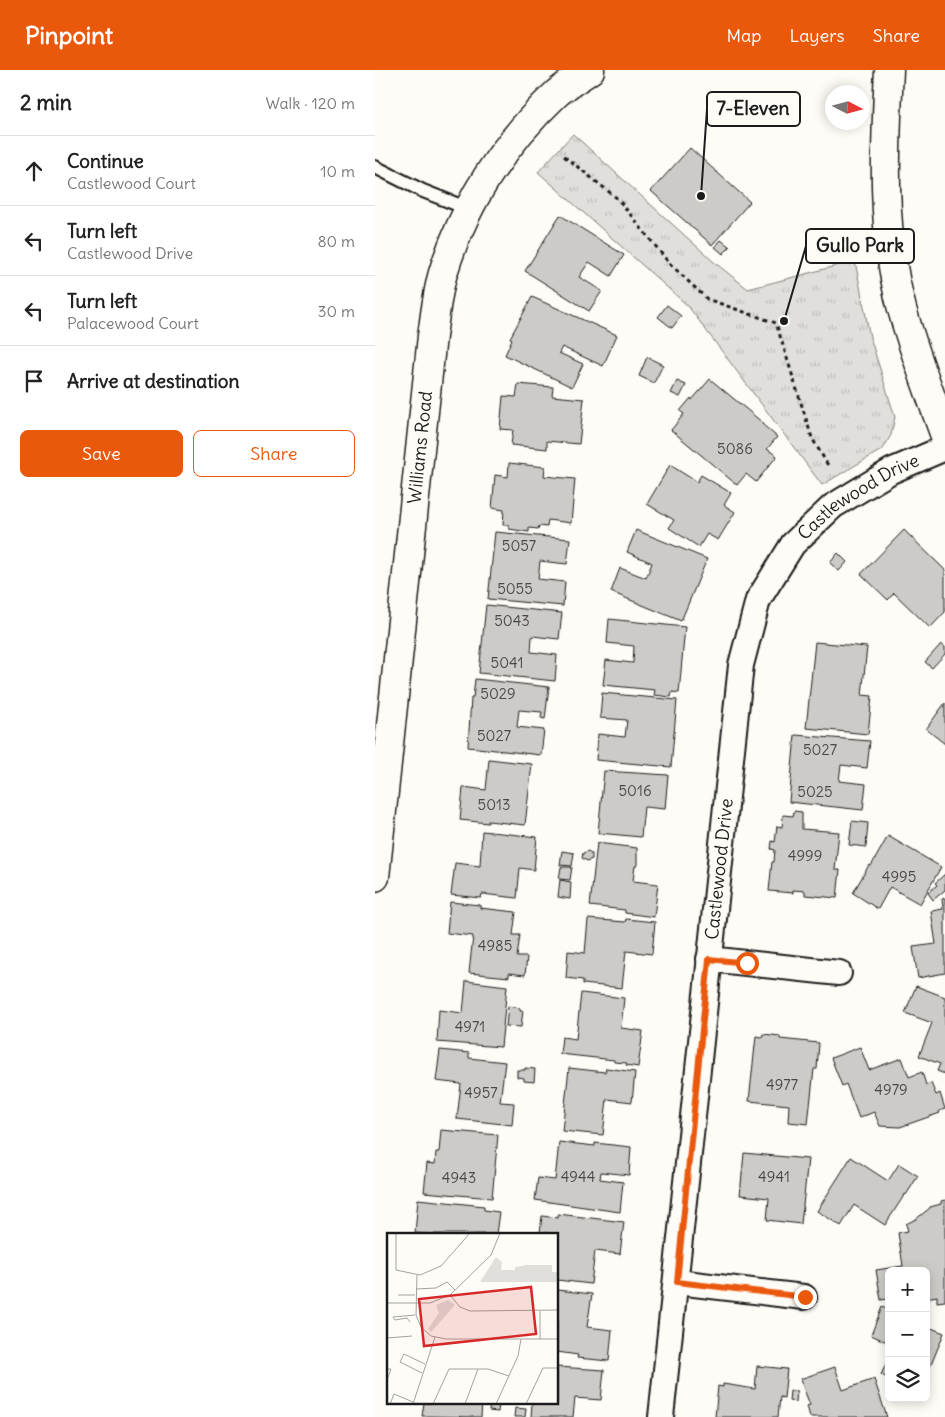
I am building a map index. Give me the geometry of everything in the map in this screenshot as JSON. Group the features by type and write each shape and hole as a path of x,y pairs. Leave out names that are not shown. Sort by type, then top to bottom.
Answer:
{"street":[{"name":"Williams Road","path":"375,877 432,336 443,274 464,217 491,170 525,126 557,93 590,70"},
{"path":"889,70 885,131 885,194 892,254 902,308 945,436"},
{"name":"Castlewood Drive","path":"661,1417 677,1282 741,664 758,600 793,544 833,506 891,471 945,448"},
{"path":"709,959 839,973"},
{"path":"677,1282 805,1297"}],"lane":[{"path":"375,166 423,191 469,208"}],"path":[{"path":"564,156 618,199 669,263 707,299 777,323 812,438 829,467"}],"green space":[{"path":"573,134 714,262 748,289 855,261 870,337 895,417 891,435 883,449 822,485 688,306 538,172"}],"building":[{"path":"690,148 750,202 712,245 651,191"},
{"path":"560,215 624,255 611,276 589,262 579,277 602,291 589,311 525,271"},
{"path":"721,240 730,247 723,254 715,247"},
{"path":"532,297 617,335 603,366 562,347 559,353 583,364 572,387 505,355 512,339 510,338"},
{"path":"667,305 681,316 672,328 658,317"},
{"path":"647,357 663,365 654,383 639,376"},
{"path":"710,379 777,437 767,449 777,456 756,482 746,474 737,485 671,430 684,414 680,411"},
{"path":"677,381 686,385 680,397 671,393"},
{"path":"518,384 553,387 552,396 584,399 579,444 547,441 547,449 511,445 513,430 500,429 503,396 516,397"},
{"path":"509,463 545,467 544,476 575,479 571,523 548,520 547,527 529,528 529,532 509,529 509,525 503,525 504,510 492,508 495,475 508,477"},
{"path":"670,465 697,482 701,475 731,493 724,505 735,512 718,540 707,534 699,547 669,528 674,520 647,504"},
{"path":"636,530 707,559 681,621 611,592 620,568 646,578 652,563 627,552"},
{"path":"904,530 945,570 945,612 930,628 894,593 888,600 861,574"},
{"path":"495,532 570,539 567,564 540,561 538,579 565,582 563,606 488,599"},
{"path":"838,553 847,562 839,571 830,563"},
{"path":"486,605 562,613 559,639 532,636 531,652 557,655 555,681 479,673"},
{"path":"609,619 685,627 679,693 672,692 671,697 654,695 655,690 603,685 606,660 633,663 634,646 607,643"},
{"path":"815,642 867,647 862,695 872,696 868,734 806,728"},
{"path":"941,644 945,647 945,654 932,668 925,662"},
{"path":"475,679 549,687 545,719 541,718 542,712 519,710 517,727 544,730 541,755 468,747 471,698 473,698"},
{"path":"602,693 677,700 671,767 596,760 598,734 625,737 627,720 600,718"},
{"path":"945,703 945,744 926,729"},
{"path":"795,735 870,741 867,768 841,765 839,781 866,784 863,810 789,802"},
{"path":"489,759 532,764 525,825 460,820 463,787 486,790"},
{"path":"604,771 668,775 665,809 644,807 641,837 598,833"},
{"path":"794,811 802,812 802,829 839,832 835,870 840,870 837,898 805,895 805,891 793,890 793,893 769,891 775,850 771,849 772,841 775,842 777,826 782,827 783,815 793,816"},
{"path":"852,821 868,823 866,847 849,845"},
{"path":"482,831 537,837 534,870 520,868 517,898 482,894 481,898 451,895 455,863 480,866"},
{"path":"888,836 941,867 920,904 890,887 878,909 853,893"},
{"path":"597,843 637,848 637,866 635,866 633,881 658,884 654,917 625,913 625,910 590,906"},
{"path":"562,851 574,853 572,866 560,865"},
{"path":"588,851 592,854 592,859 587,861 582,858 583,853"},
{"path":"561,867 572,867 570,880 559,879"},
{"path":"945,874 945,890 933,900 928,893"},
{"path":"560,880 571,882 570,899 558,897"},
{"path":"945,898 945,973 918,978 913,947 936,944 931,911 943,909 942,899"},
{"path":"450,902 480,905 480,908 516,912 513,935 520,935 517,957 527,957 525,975 509,973 509,977 469,973 473,936 447,933"},
{"path":"588,919 625,922 626,919 655,922 652,954 626,951 622,988 583,984 583,980 566,978 568,951 585,953"},
{"path":"466,981 507,986 501,1047 437,1042 439,1010 463,1013"},
{"path":"916,986 945,997 945,1074 937,1071 940,1064 919,1056 932,1023 905,1013"},
{"path":"581,993 624,998 621,1028 643,1031 638,1067 626,1065 627,1063 614,1062 614,1060 560,1054 562,1037 576,1039"},
{"path":"508,1006 520,1008 520,1011 523,1011 521,1027 506,1026"},
{"path":"763,1034 780,1036 780,1039 819,1043 817,1069 814,1069 808,1124 788,1122 789,1105 749,1101 756,1036 762,1037"},
{"path":"860,1047 869,1070 902,1058 909,1077 922,1072 926,1085 931,1083 936,1095 940,1093 945,1109 939,1111 940,1113 900,1127 880,1126 874,1112 859,1118 846,1084 842,1086 831,1058"},
{"path":"440,1050 469,1053 469,1058 505,1062 500,1102 514,1103 512,1125 457,1119 461,1084 436,1081"},
{"path":"525,1068 535,1069 534,1082 524,1081 524,1078 517,1077 517,1070 525,1070"},
{"path":"569,1068 605,1072 606,1068 635,1072 632,1102 607,1099 603,1135 562,1131"},
{"path":"441,1130 498,1135 492,1198 424,1192 427,1163 435,1164 436,1152 439,1152"},
{"path":"559,1142 631,1147 629,1175 601,1172 600,1179 623,1182 620,1212 535,1200 538,1178 555,1180"},
{"path":"744,1153 808,1159 801,1224 767,1220 769,1198 740,1195"},
{"path":"851,1157 888,1181 899,1164 918,1176 885,1225 854,1205 841,1226 817,1211"},
{"path":"418,1199 484,1206 484,1210 499,1212 496,1233 415,1233"},
{"path":"945,1200 945,1301 937,1302 937,1296 930,1297 930,1267 896,1267 903,1266 898,1233 908,1231 906,1224 916,1219 930,1207 941,1204 941,1201"},
{"path":"558,1214 624,1222 620,1254 595,1251 591,1284 559,1280 559,1233 540,1232 542,1216 558,1218"},
{"path":"885,1269 885,1300 881,1300 876,1270"},
{"path":"559,1290 592,1294 587,1327 612,1330 609,1361 577,1358 578,1355 559,1352"},
{"path":"882,1307 885,1308 885,1341 871,1335"},
{"path":"930,1328 944,1333 930,1367"},
{"path":"757,1366 787,1369 784,1398 780,1397 778,1417 715,1417 718,1386 723,1387 723,1384 755,1389"},
{"path":"885,1366 885,1376 881,1375"},
{"path":"559,1367 604,1370 601,1400 575,1398 573,1417 531,1417 532,1404 559,1404"},
{"path":"835,1367 843,1390 874,1379 887,1417 810,1417 807,1406 810,1405 800,1379"},
{"path":"790,1391 797,1391 796,1402 789,1401"},
{"path":"424,1404 482,1404 481,1417 422,1416"},
{"path":"490,1404 499,1404 498,1412 489,1411"},
{"path":"515,1408 526,1409 525,1417 514,1417"}],"place":[{"name":"7-Eleven","path":"701,196"},
{"name":"Gullo Park","path":"784,321"}],"route":[{"path":"747,963 709,959 677,1282 805,1297"}]}
